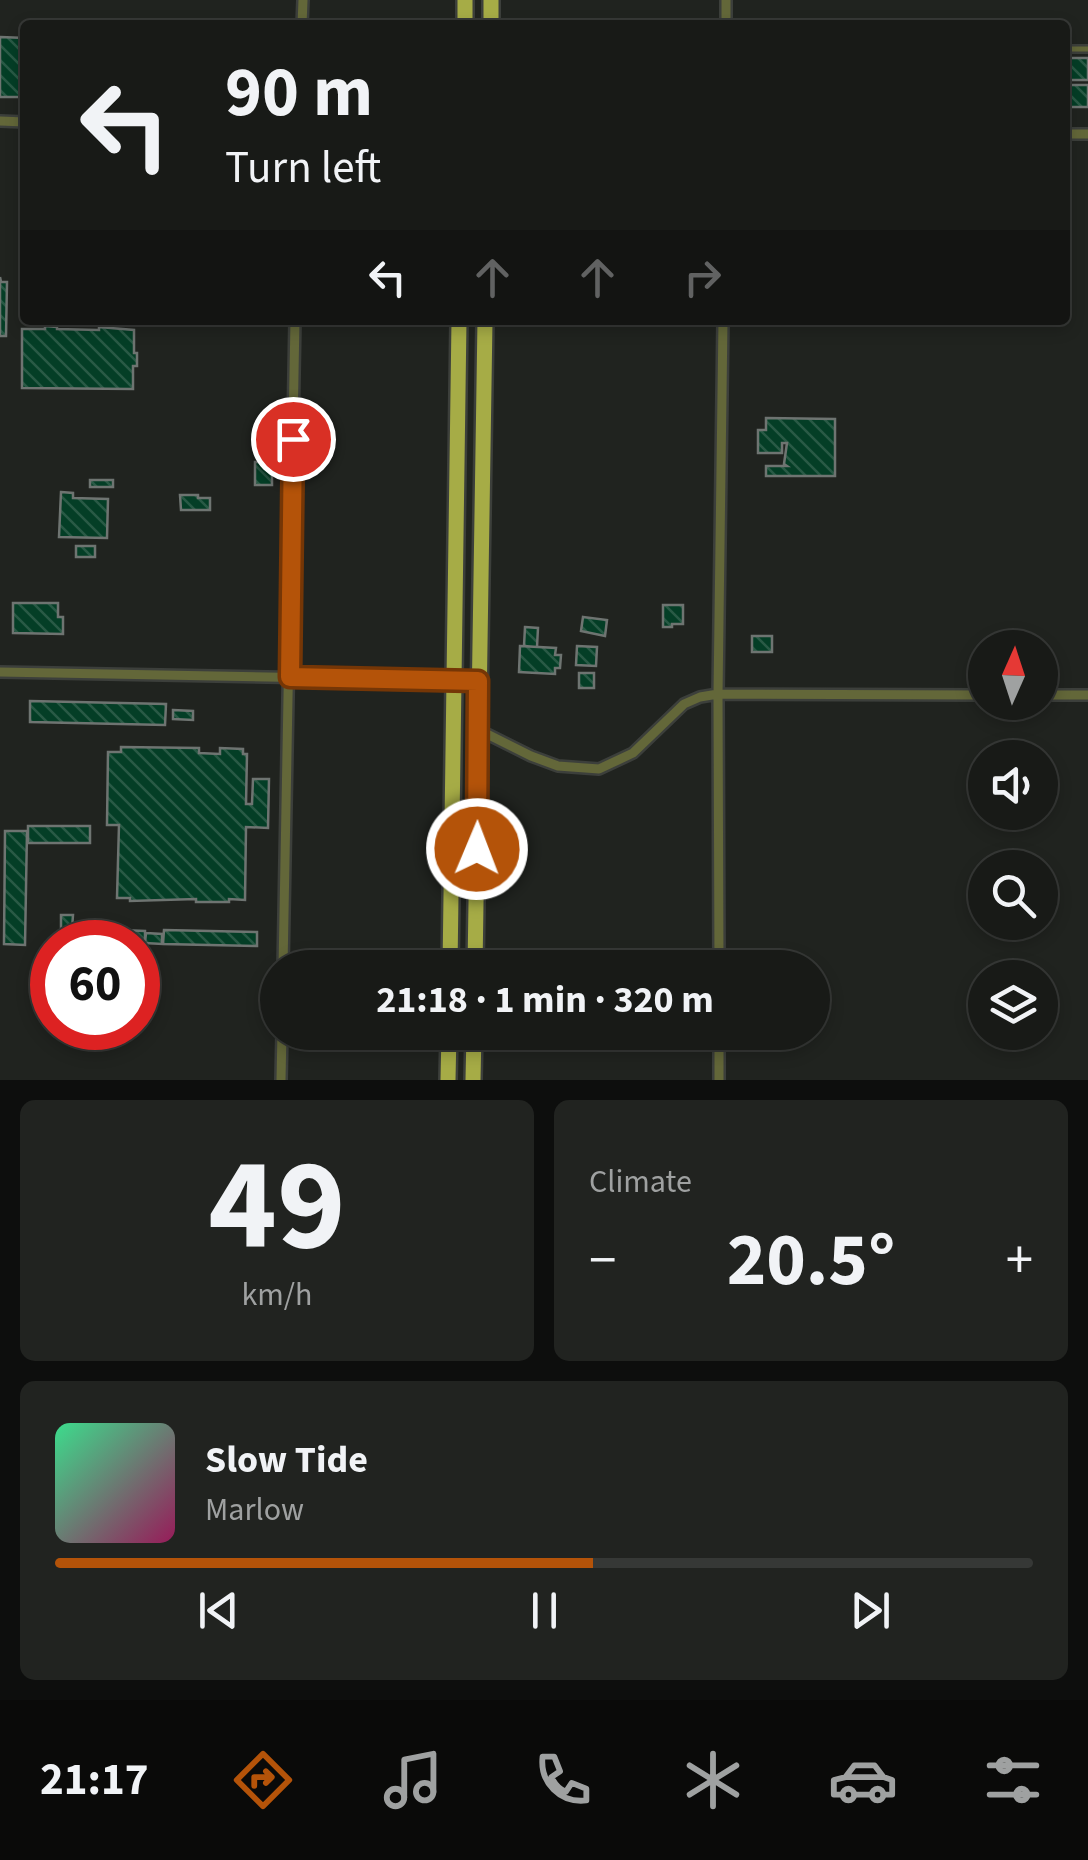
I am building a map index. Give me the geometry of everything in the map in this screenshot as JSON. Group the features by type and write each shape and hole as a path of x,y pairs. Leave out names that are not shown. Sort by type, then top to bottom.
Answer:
{"main road":[{"path":"450,950 460,325"},
{"path":"475,950 485,325"},
{"path":"448,1080 449,1050"},
{"path":"474,1050 474,1080"}],"street":[{"path":"284,950 295,325"},
{"path":"719,950 724,325"},
{"path":"0,672 478,681"},
{"path":"479,730 558,766 599,769 633,754 684,704 700,697 968,695"},
{"path":"1058,695 1088,695"},
{"path":"281,1080 282,1050"},
{"path":"719,1050 719,1080"}],"building":[{"path":"0,37 20,38 20,97 0,97"},
{"path":"1070,58 1088,58 1088,80 1070,80"},
{"path":"1070,85 1088,85 1088,107 1070,107"},
{"path":"0,277 1,282 7,282 6,336 0,336"},
{"path":"45,326 134,330 137,366 133,366 133,389 22,388 22,329"},
{"path":"766,418 835,419 835,476 766,476 766,466 787,466 787,443 782,443 782,453 758,453 758,430 766,430"},
{"path":"257,436 268,436 268,456 256,456"},
{"path":"255,462 272,462 272,485 255,485"},
{"path":"90,480 113,480 113,487 90,487"},
{"path":"61,492 73,493 73,498 108,499 107,538 59,537"},
{"path":"180,495 210,498 210,510 181,510"},
{"path":"76,546 95,546 95,557 76,557"},
{"path":"13,603 58,603 63,634 13,633"},
{"path":"663,605 683,605 683,624 663,627"},
{"path":"583,617 607,620 605,636 581,631"},
{"path":"525,627 538,628 537,647 524,646"},
{"path":"752,636 772,636 772,652 752,652"},
{"path":"520,646 556,648 555,655 561,655 560,668 555,668 555,674 519,672"},
{"path":"577,646 597,647 596,666 576,665"},
{"path":"579,673 594,673 594,688 579,688"},
{"path":"30,701 166,704 165,725 30,722"},
{"path":"173,710 193,711 193,720 173,719"},
{"path":"121,747 199,748 199,753 220,754 220,748 243,749 243,754 247,754 246,804 252,804 253,779 269,779 268,828 246,827 245,900 117,898 119,825 107,825 108,752 121,752"},
{"path":"28,826 90,826 90,843 28,843"},
{"path":"5,831 27,831 25,945 4,944"},
{"path":"164,930 257,932 257,946 163,944"}],"route":[{"path":"293,439 290,677 478,681 477,849"}]}
